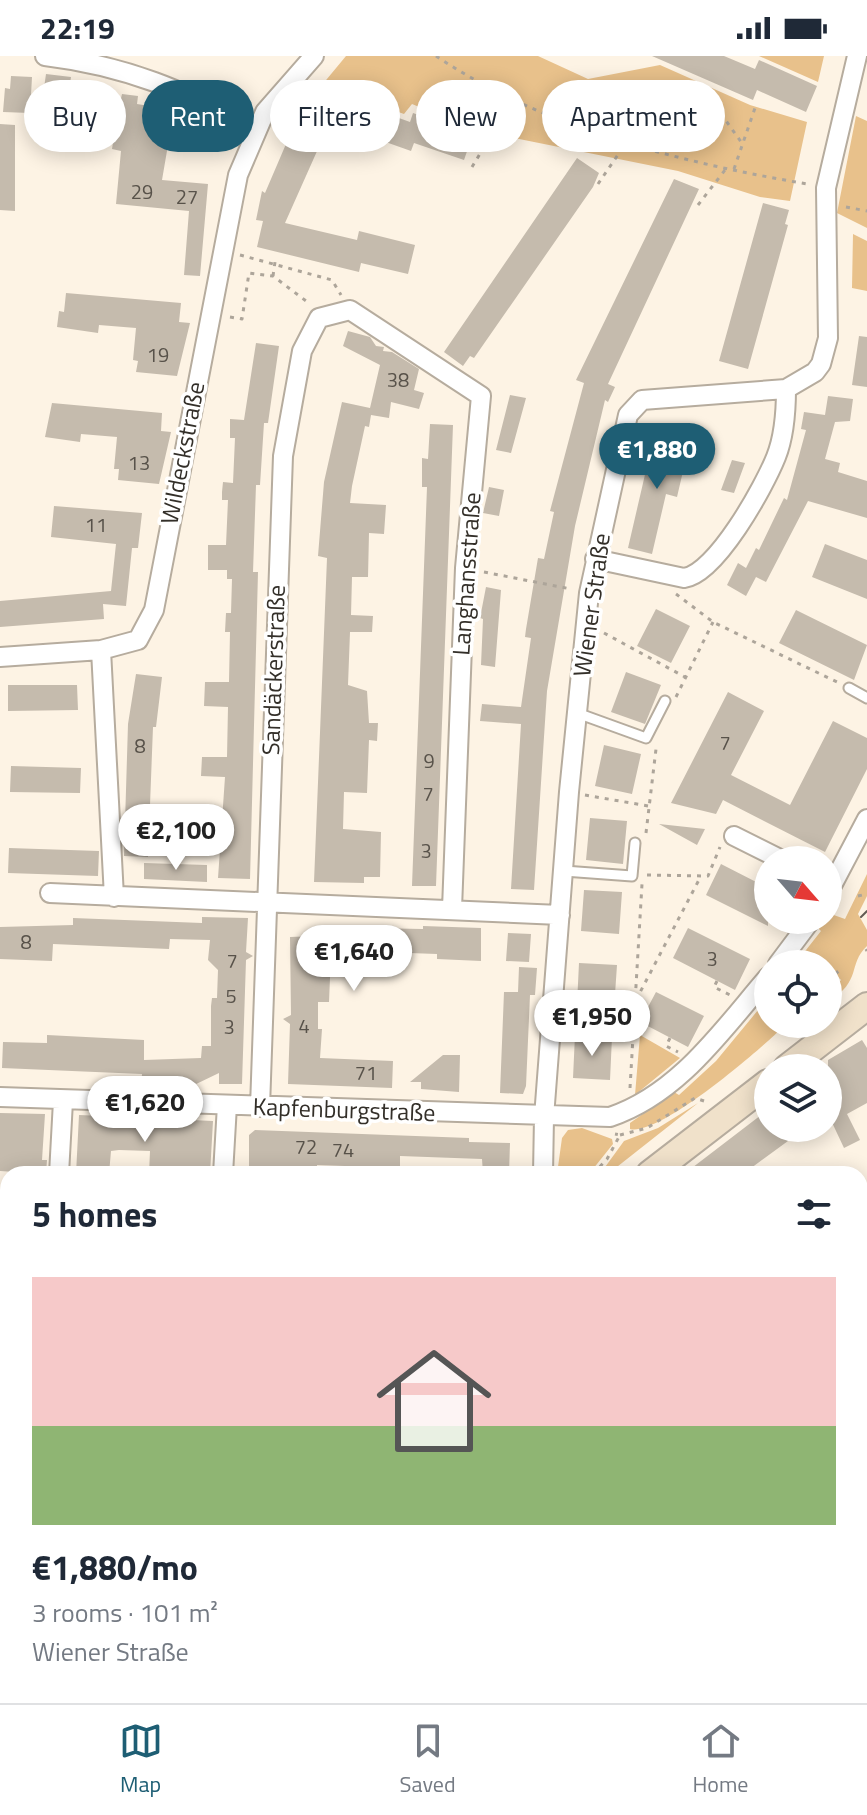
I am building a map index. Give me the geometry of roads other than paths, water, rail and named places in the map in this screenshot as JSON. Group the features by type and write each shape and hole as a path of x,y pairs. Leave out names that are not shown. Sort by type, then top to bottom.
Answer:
{"main road":[{"path":"805,1054 867,1006"},
{"path":"660,1166 754,1094"}],"street":[{"path":"45,56 131,71 256,128"},
{"name":"Wildeckstraße","path":"0,657 101,650 138,640 154,610 238,175 265,112 314,56"},
{"path":"595,559 684,578 705,568 738,525 777,455 786,409 786,389 815,372 825,353 826,196 857,56"},
{"name":"Sandäckerstraße","path":"260,1107 283,456 302,351 319,318 350,310"},
{"name":"Langhansstraße","path":"350,310 481,396 465,568 452,909"},
{"name":"Wiener Straße","path":"543,1166 544,1117 569,792 589,593 633,406 642,400 786,389"},
{"path":"101,650 114,897"},
{"path":"842,864 867,819"},
{"path":"734,836 754,846"},
{"path":"50,893 265,905 560,915"},
{"name":"Kapfenburgstraße","path":"0,1097 610,1117 629,1111 696,1062 754,993"},
{"path":"59,1166 63,1101"},
{"path":"223,1166 227,1105"}],"lane":[{"path":"849,688 867,698"},
{"path":"577,713 646,738 669,702"},
{"path":"564,871 632,876 640,845"}],"tram line":[{"path":"861,917 867,911"}]}
